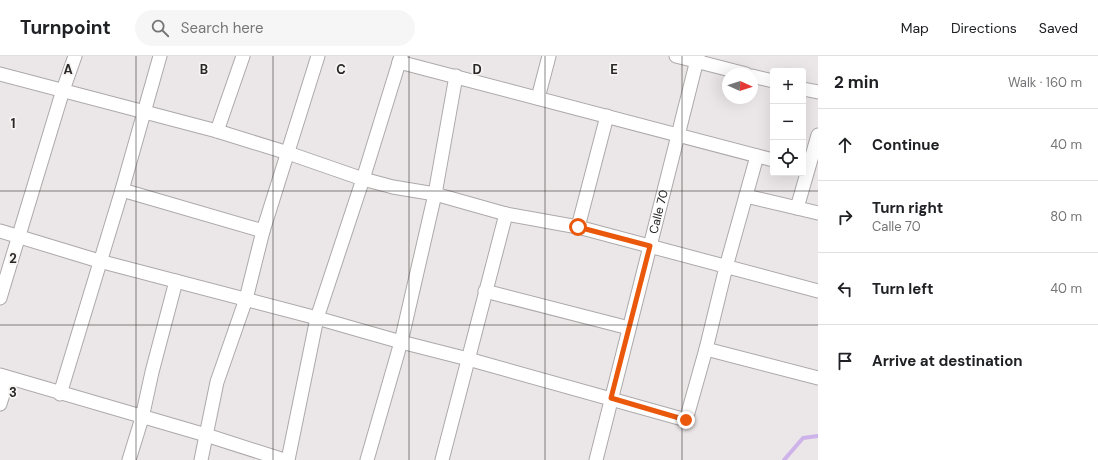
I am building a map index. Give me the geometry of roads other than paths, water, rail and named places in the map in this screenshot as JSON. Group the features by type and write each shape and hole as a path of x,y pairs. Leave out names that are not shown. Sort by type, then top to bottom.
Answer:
{"street":[{"path":"0,298 63,90 75,56"},
{"path":"60,394 122,190 160,56"},
{"path":"217,132 243,56"},
{"path":"201,460 217,382 246,299 263,231 318,56"},
{"path":"538,98 549,56"},
{"path":"676,56 697,59 726,68"},
{"path":"288,460 317,318 363,179 400,59 456,76 770,159"},
{"name":"Calle 70","path":"596,460 697,59"},
{"path":"0,74 217,132 288,153 363,179 393,187 434,194 506,214 578,227 818,291"},
{"path":"367,460 401,342 434,194 456,76"},
{"path":"758,77 770,80"},
{"path":"806,90 818,92"},
{"path":"578,227 607,116"},
{"path":"806,168 818,135"},
{"path":"0,231 99,262 317,318 611,398 686,420 757,156"},
{"path":"797,208 804,176"},
{"path":"122,190 263,231"},
{"path":"746,196 818,213"},
{"path":"442,460 506,214"},
{"path":"128,460 142,418 152,372 176,281"},
{"path":"485,291 629,328"},
{"path":"706,349 818,378"},
{"path":"0,404 4,376 142,418 206,435 284,460"}],"waterway":[{"path":"784,460 803,438 818,436"}]}
